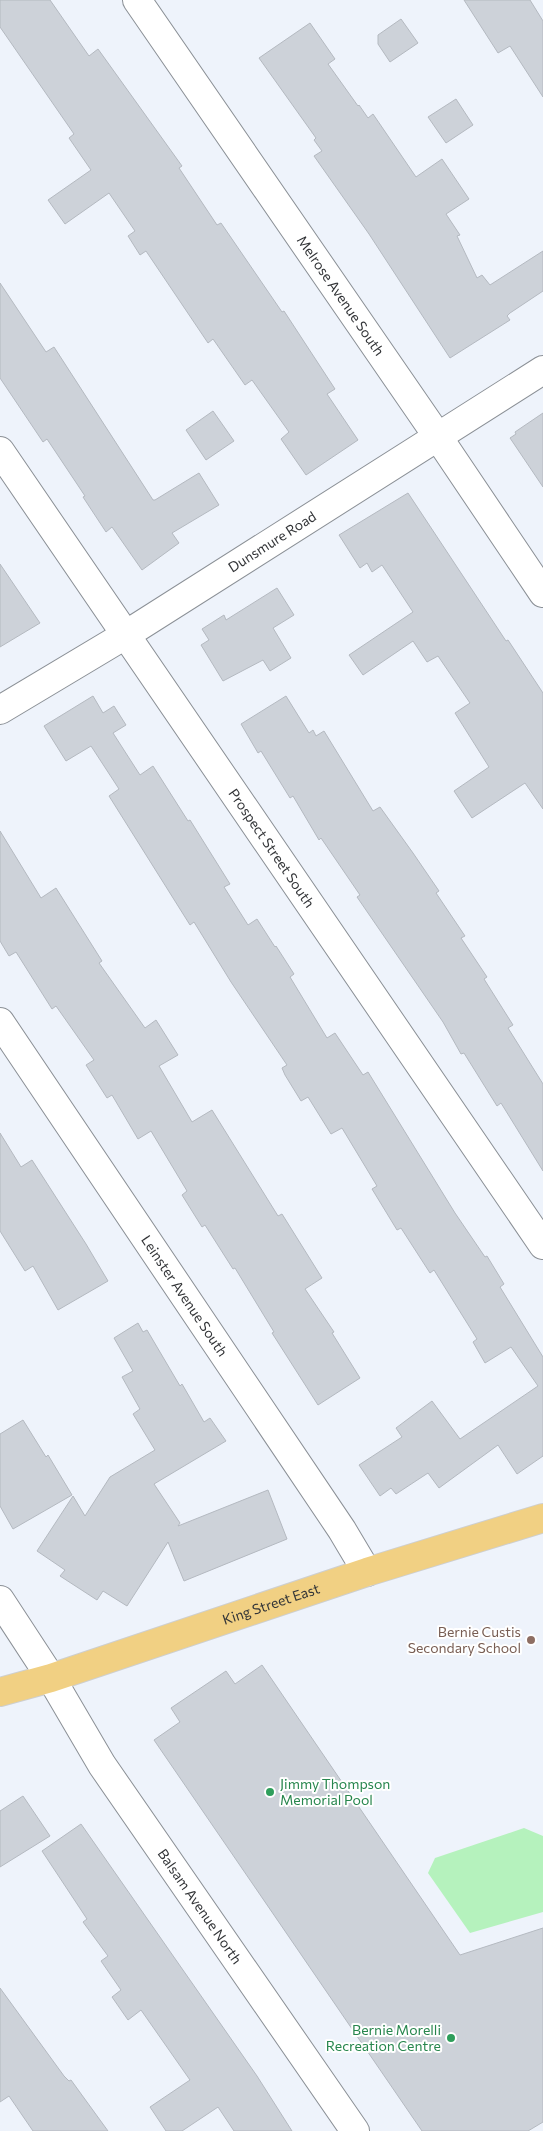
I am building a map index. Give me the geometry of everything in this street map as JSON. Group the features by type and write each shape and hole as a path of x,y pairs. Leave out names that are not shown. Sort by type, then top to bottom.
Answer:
{"main road":[{"name":"King Street East","path":"0,1692 51,1678 367,1572 543,1518"}],"street":[{"name":"Melrose Avenue South","path":"137,0 543,593"},
{"name":"Dunsmure Road","path":"0,710 127,634 543,370"},
{"name":"Prospect Street South","path":"0,451 127,634 543,1245"},
{"name":"Leinster Avenue South","path":"0,1022 336,1522 367,1572"},
{"name":"Balsam Avenue North","path":"0,1600 51,1678 102,1765 355,2131"}],"green space":[{"path":"524,1828 543,1836 543,1912 470,1933 428,1873 435,1858"}],"building":[{"path":"0,0 50,0 89,56 98,49 182,166 179,168 217,225 221,223 282,312 284,311 335,389 327,394 358,440 306,475 281,439 289,432 252,380 245,385 213,339 208,343 146,251 140,255 128,236 135,231 109,193 65,224 48,200 91,170 69,138 74,134 0,27"},
{"path":"464,0 530,0 543,21 543,97 510,46 498,53"},
{"path":"401,19 418,43 390,62 378,44 378,35"},
{"path":"310,23 335,59 328,64 368,118 373,114 416,177 442,159 469,199 446,214 460,235 457,236 477,278 482,275 490,285 543,251 543,291 510,313 507,316 510,320 450,358 369,234 314,156 322,151 314,140 316,138 259,58"},
{"path":"456,99 473,125 446,143 428,117"},
{"path":"0,283 46,352 54,347 153,500 199,473 219,505 172,533 179,543 142,570 112,527 106,532 83,497 85,496 47,439 43,442 0,378"},
{"path":"213,411 234,441 206,460 186,430"},
{"path":"543,413 543,487 510,438 516,434 515,432"},
{"path":"408,493 506,641 508,640 543,693 543,809 525,783 472,818 454,791 489,767 455,713 470,703 438,656 427,662 413,641 363,675 349,655 413,612 382,565 372,572 367,563 360,568 339,535"},
{"path":"0,564 40,623 0,647"},
{"path":"277,588 294,615 273,628 291,658 270,671 263,660 223,681 201,645 209,640 202,629 224,615 226,620"},
{"path":"93,696 103,713 114,706 126,725 113,733 140,775 153,766 230,884 224,887 248,925 257,919 294,974 290,977 327,1038 335,1033 363,1075 368,1072 455,1213 485,1257 487,1256 504,1284 500,1287 543,1357 543,1456 517,1474 498,1445 439,1488 428,1473 396,1494 391,1488 380,1496 359,1465 402,1437 396,1428 432,1401 460,1439 538,1386 511,1347 485,1363 473,1342 477,1339 434,1270 430,1273 401,1228 397,1230 372,1189 377,1186 342,1128 331,1134 308,1097 301,1101 282,1068 287,1065 231,982 194,922 190,925 109,796 119,789 91,746 66,761 44,726"},
{"path":"286,696 309,733 313,730 316,736 324,731 373,811 380,807 439,891 436,893 465,936 461,938 487,977 484,979 513,1025 508,1028 543,1084 543,1171 501,1103 497,1106 464,1053 461,1054 443,1022 357,897 360,895 321,838 319,840 293,796 290,798 261,751 258,753 241,724"},
{"path":"0,831 41,898 56,888 102,961 99,963 145,1028 156,1020 178,1055 159,1066 192,1122 212,1110 278,1216 282,1214 322,1278 305,1289 334,1332 332,1333 360,1378 318,1405 272,1333 274,1332 235,1268 233,1269 205,1225 202,1227 182,1195 187,1191 151,1131 138,1139 112,1095 107,1098 86,1065 94,1060 56,1006 52,1009 16,952 9,956 0,941"},
{"path":"0,1133 21,1167 32,1160 108,1281 58,1310 33,1266 25,1271 0,1231"},
{"path":"138,1323 143,1332 147,1330 204,1422 210,1418 226,1441 154,1484 180,1523 178,1526 268,1490 287,1539 184,1581 168,1542 127,1606 103,1591 97,1600 60,1576 65,1570 37,1551 73,1496 85,1516 110,1477 155,1450 133,1414 140,1409 122,1377 133,1371 114,1338"},
{"path":"23,1420 46,1457 48,1455 72,1495 13,1529 0,1506 0,1434"},
{"name":"Bernie Morelli Recreation Centre","path":"262,1665 460,1955 543,1928 543,2122 528,2131 422,2131 154,1740 180,1722 171,1708 226,1671 235,1684"},
{"path":"23,1796 50,1836 0,1867 0,1811"},
{"path":"81,1824 257,2076 292,2131 234,2131 218,2107 182,2131 166,2131 150,2107 190,2080 141,2010 128,2020 112,1997 121,1990 101,1961 108,1956 83,1922 87,1919 42,1851"},
{"path":"0,1988 64,2076 69,2081 71,2080 108,2131 33,2131 9,2096 0,2102"}],"place":[{"name":"Bernie Custis Secondary School","path":"531,1640"},
{"name":"Jimmy Thompson Memorial Pool","path":"270,1792"},
{"name":"Bernie Morelli Recreation Centre","path":"451,2038"}]}
